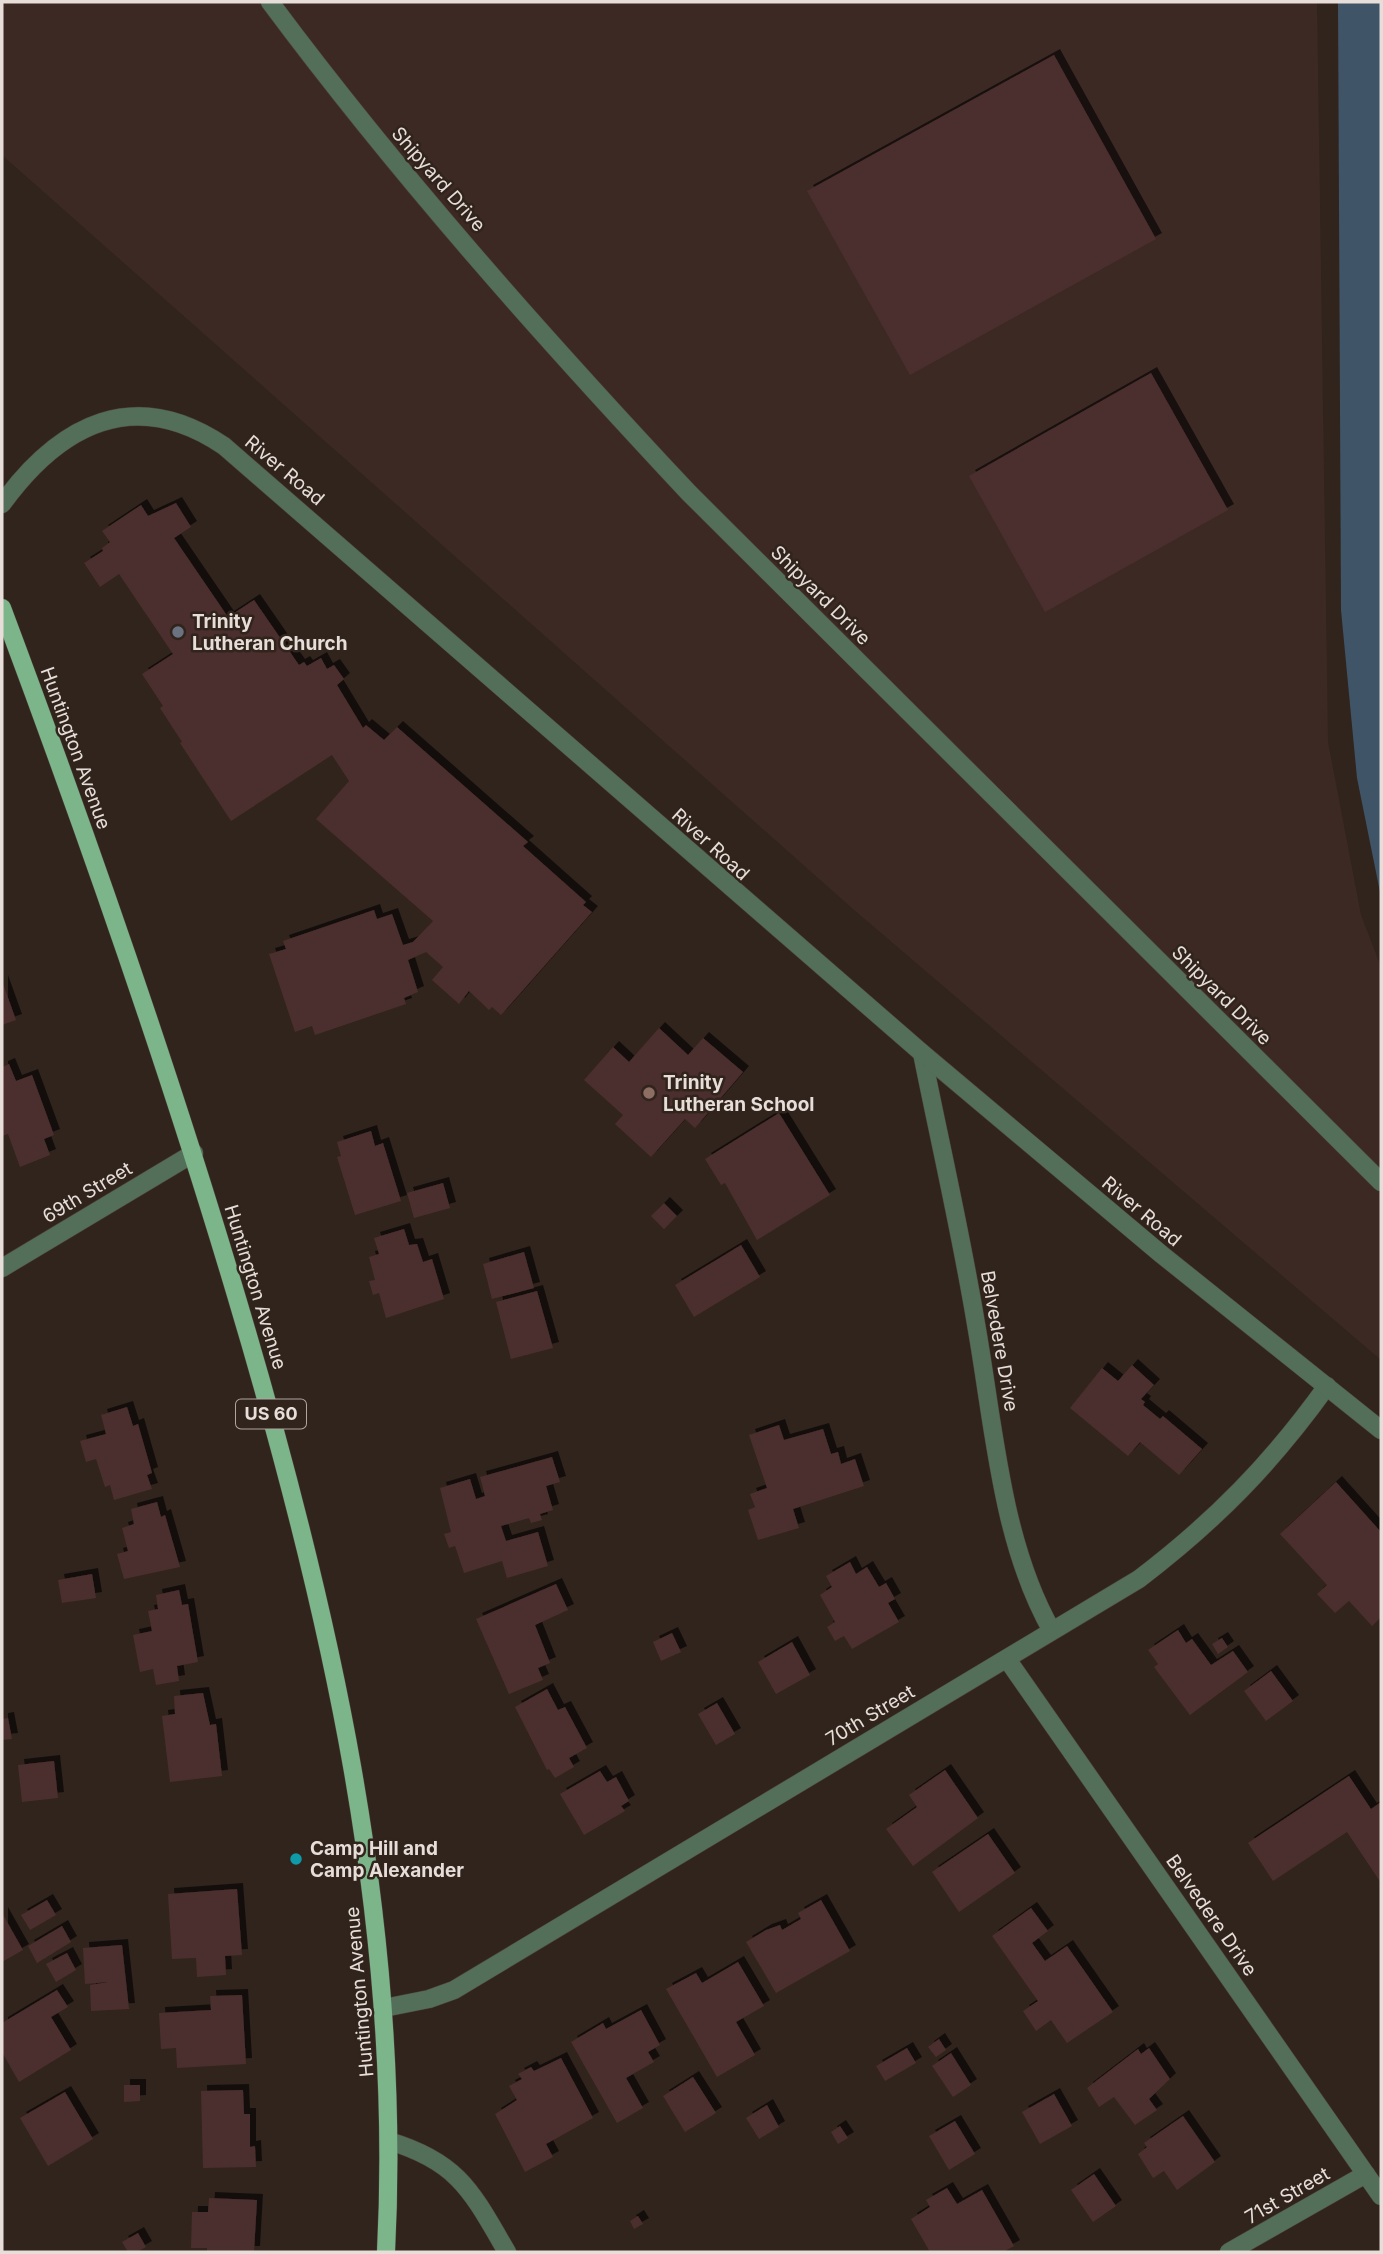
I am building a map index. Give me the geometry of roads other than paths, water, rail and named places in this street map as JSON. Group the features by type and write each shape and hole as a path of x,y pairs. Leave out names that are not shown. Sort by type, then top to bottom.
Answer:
{"main road":[{"name":"Huntington Avenue","path":"2,608 112,905 194,1153 267,1397 316,1581 352,1758 375,1918 384,2008 389,2141 386,2252"}],"street":[{"name":"Shipyard Drive","path":"270,2 340,97 580,376 689,493 1381,1182"},
{"name":"River Road","path":"2,504 44,458 94,424 120,416 146,414 175,419 201,430 224,446 327,533 700,864 922,1053 1161,1254 1381,1430"},
{"name":"Belvedere Drive","path":"922,1053 968,1278 1015,1548 1034,1599 1052,1631"},
{"name":"69th Street","path":"2,1268 194,1153"},
{"name":"70th Street","path":"384,2008 429,1999 461,1987 1139,1579 1183,1546 1286,1444 1327,1386"},
{"name":"Belvedere Drive","path":"1007,1658 1381,2196"},
{"path":"389,2141 419,2150 443,2162 482,2210 507,2252"},
{"name":"71st Street","path":"1229,2252 1366,2175"}],"water":[{"path":"1338,2 1381,2 1381,897 1357,778 1341,610"}],"place":[{"name":"Trinity Lutheran Church","path":"178,632"},
{"name":"Trinity Lutheran School","path":"649,1093"},
{"name":"Camp Hill and Camp Alexander","path":"296,1859"}]}
